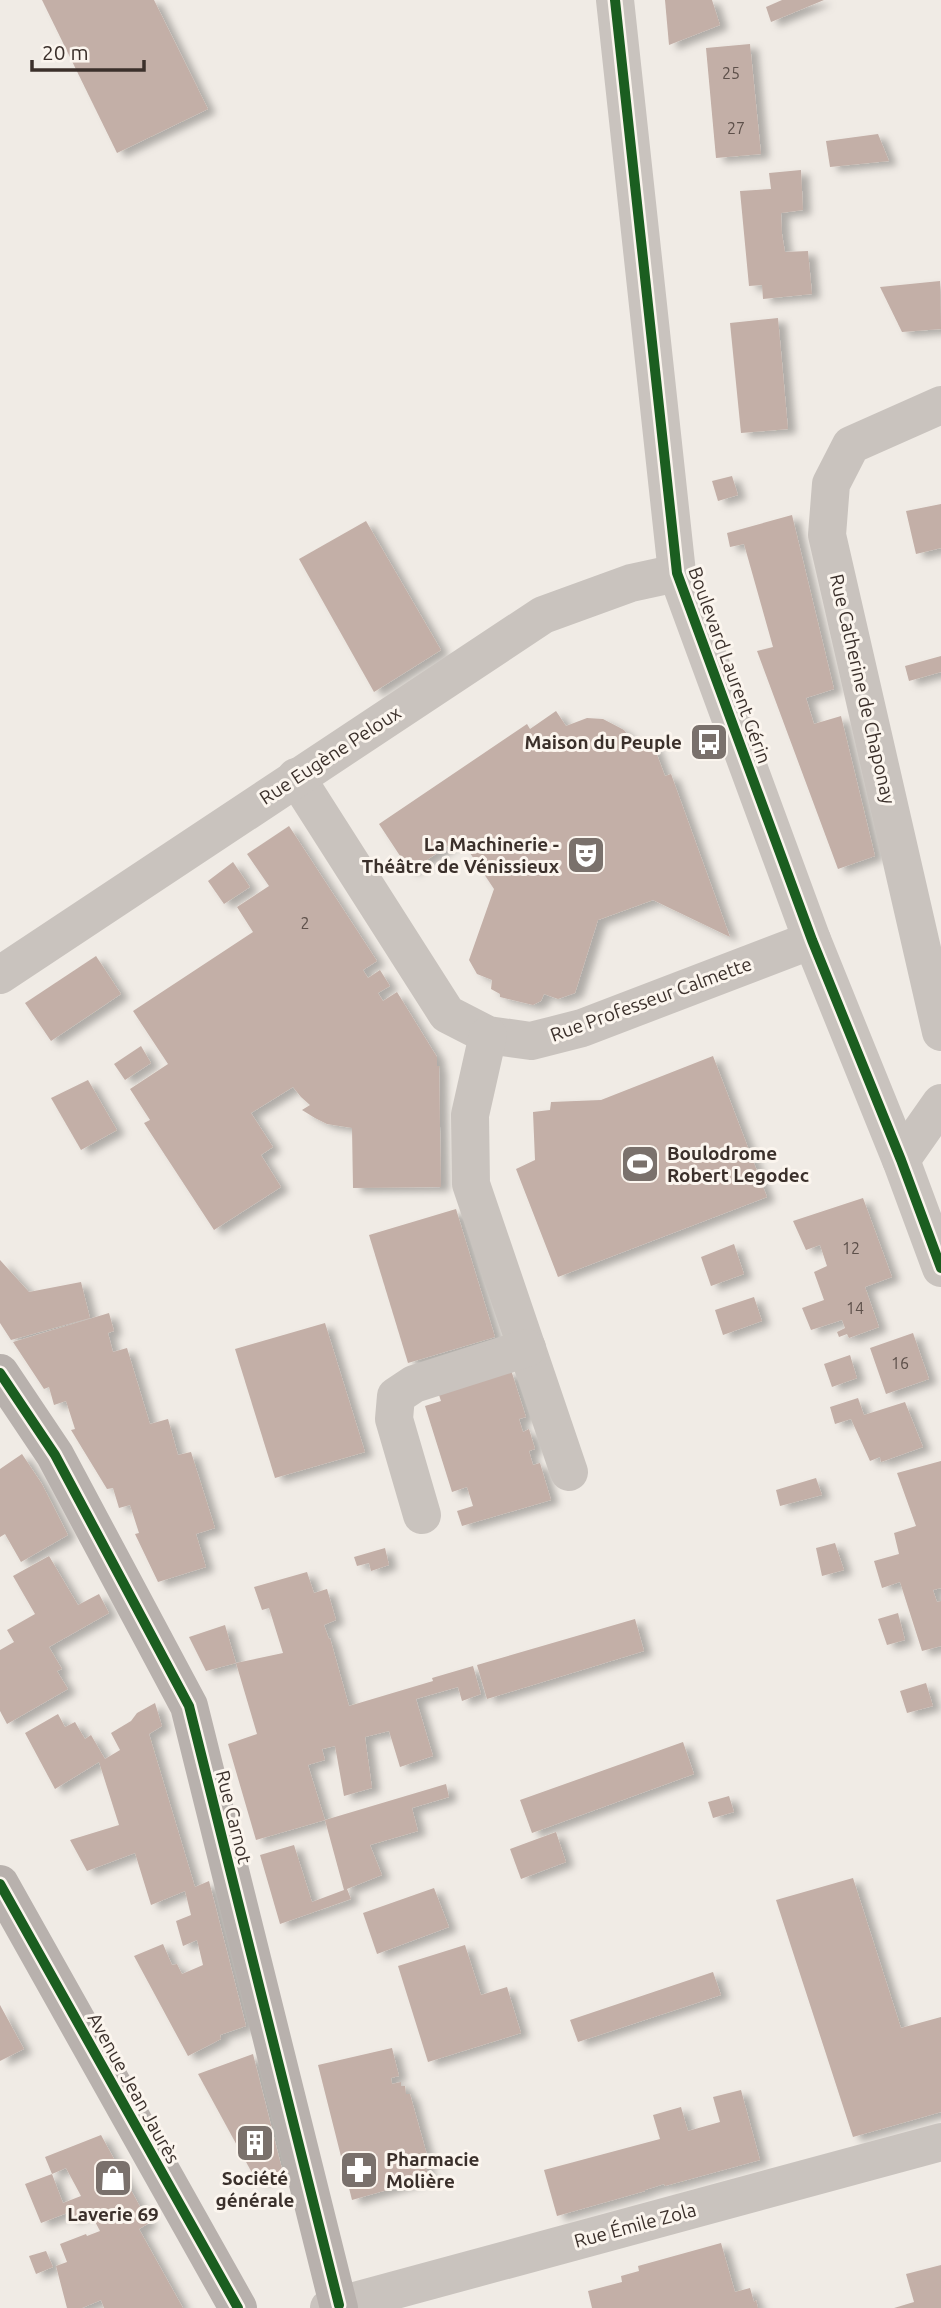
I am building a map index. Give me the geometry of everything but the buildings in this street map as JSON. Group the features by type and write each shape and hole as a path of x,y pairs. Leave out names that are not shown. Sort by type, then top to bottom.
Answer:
{"main road":[{"name":"Rue Carnot","path":"0,1373 55,1455 189,1706 336,2307"},
{"name":"Avenue Jean Jaurès","path":"0,1884 238,2308"}],"street":[{"name":"Boulevard Laurent Gérin","path":"615,0 677,573 812,940 901,1160 941,1268"},
{"name":"Rue Catherine de Chaponay","path":"941,405 851,444 831,484 827,535 941,1032"},
{"name":"Rue Eugène Peloux","path":"0,975 296,776 543,615 631,583 677,573"},
{"name":"Rue Professeur Calmette","path":"296,776 447,1014 488,1035 531,1041 582,1028 812,940"},
{"path":"488,1035 470,1115 471,1184 569,1472"},
{"path":"901,1160 941,1102"},
{"path":"422,1515 394,1419 396,1396 414,1384 527,1348"},
{"name":"Rue Émile Zola","path":"336,2307 941,2142"}],"cycle path":[{"path":"615,0 677,573 812,940 901,1160 941,1268"},
{"path":"0,1373 55,1455 189,1706 339,2305"},
{"path":"0,1884 238,2308"}],"place":[{"name":"Maison du Peuple","path":"709,742"},
{"name":"La Machinerie - Théâtre de Vénissieux","path":"586,855"},
{"name":"Boulodrome Robert Legodec","path":"640,1164"},
{"name":"Société générale","path":"255,2143"},
{"name":"Pharmacie Molière","path":"359,2170"},
{"name":"Laverie 69","path":"113,2178"}]}
